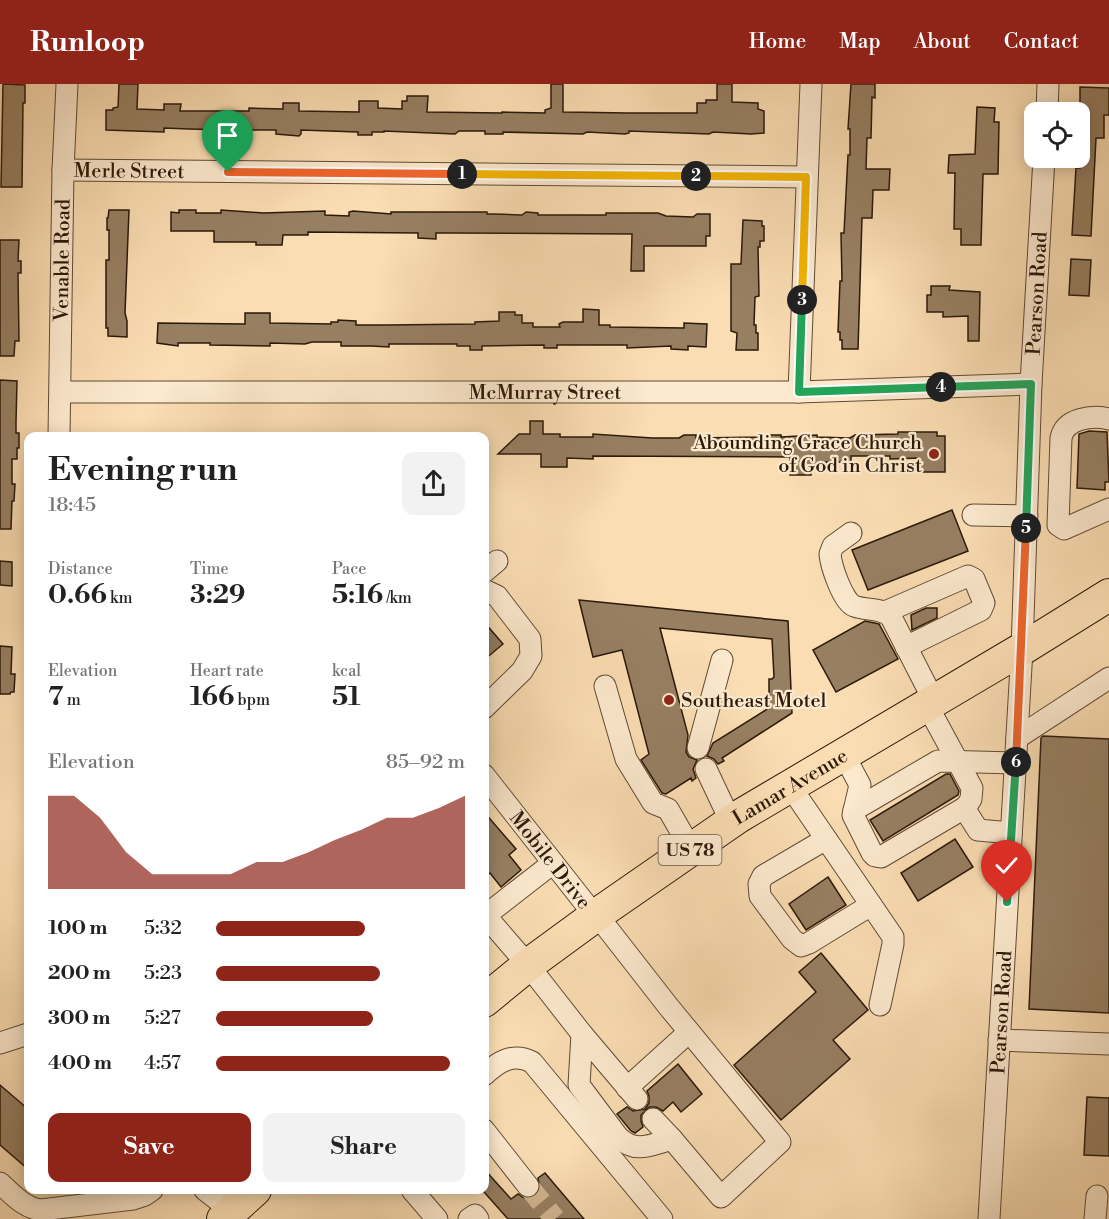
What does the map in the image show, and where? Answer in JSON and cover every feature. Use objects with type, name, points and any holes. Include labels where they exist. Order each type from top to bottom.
[{"type":"highway","name":"Lamar Avenue","points":[[489,988],[528,965],[731,822],[1109,595]]},
{"type":"highway","points":[[228,1215],[251,1194]]},
{"type":"street","name":"Venable Road","points":[[59,432],[63,170],[67,84]]},
{"type":"street","points":[[799,392],[811,84]]},
{"type":"street","points":[[1047,102],[1048,84]]},
{"type":"street","name":"Pearson Road","points":[[989,1219],[1022,649],[1031,384],[1043,168]]},
{"type":"street","name":"Merle Street","points":[[63,170],[806,177]]},
{"type":"street","name":"McMurray Street","points":[[61,392],[799,392],[1031,384]]},
{"type":"street","points":[[1107,515],[1064,529],[1058,525],[1061,440],[1064,430],[1078,421],[1093,417],[1109,419]]},
{"type":"street","points":[[1029,439],[1061,440]]},
{"type":"street","points":[[973,515],[1027,516]]},
{"type":"street","points":[[844,755],[860,785],[854,819],[876,856],[880,857],[964,808],[970,802],[972,788],[891,617],[885,612],[854,606],[844,598],[830,554],[833,546],[851,533]]},
{"type":"street","points":[[885,612],[968,576],[974,579],[984,603],[981,610],[906,647]]},
{"type":"street","points":[[489,592],[497,596],[530,639],[531,656],[522,671],[489,703]]},
{"type":"street","points":[[698,748],[722,660]]},
{"type":"street","points":[[1017,738],[1109,678]]},
{"type":"street","points":[[606,686],[626,759],[653,803],[668,808],[691,849]]},
{"type":"street","points":[[854,810],[934,762],[957,760],[1016,763]]},
{"type":"street","points":[[706,769],[731,822]]},
{"type":"street","name":"Mobile Drive","points":[[489,781],[780,1142],[721,1197],[672,1139]]},
{"type":"street","points":[[790,786],[893,939],[880,1005]]},
{"type":"street","points":[[964,808],[978,830],[1011,833]]},
{"type":"street","points":[[826,839],[763,876],[759,884],[760,896],[794,942],[801,946],[809,944],[871,905]]},
{"type":"street","points":[[489,911],[553,863]]},
{"type":"street","points":[[489,919],[632,1094],[689,1032]]},
{"type":"street","points":[[582,1034],[579,1085],[618,1137],[625,1144],[634,1148],[672,1139]]},
{"type":"street","points":[[0,1043],[24,1035]]},
{"type":"street","points":[[999,1040],[1109,1044]]},
{"type":"street","points":[[489,1071],[506,1059],[520,1058],[532,1062],[662,1219]]},
{"type":"street","points":[[653,1119],[672,1139]]},
{"type":"street","points":[[489,1136],[528,1186]]},
{"type":"street","points":[[0,1183],[32,1209],[133,1199],[146,1194]]},
{"type":"street","points":[[210,1194],[228,1215]]},
{"type":"street","points":[[415,1194],[437,1219]]},
{"type":"street","points":[[1095,1219],[1097,1196]]},
{"type":"street","points":[[469,1219],[475,1215],[478,1219]]},
{"type":"building","points":[[3,84],[25,85],[22,187],[1,187]]},
{"type":"building","points":[[119,84],[138,84],[137,109],[164,110],[164,104],[181,104],[180,111],[249,111],[249,108],[283,109],[283,103],[299,103],[299,111],[359,112],[359,101],[378,101],[378,108],[402,109],[402,101],[407,101],[407,96],[428,96],[427,112],[545,113],[545,110],[551,108],[551,84],[563,84],[563,112],[697,113],[697,103],[717,100],[717,84],[732,84],[732,102],[758,103],[758,109],[764,111],[764,133],[713,132],[709,134],[629,131],[625,134],[503,132],[503,134],[485,134],[485,131],[459,131],[455,134],[384,131],[372,132],[372,135],[358,135],[358,132],[301,130],[299,136],[276,134],[276,130],[249,130],[245,133],[232,132],[232,130],[164,128],[164,132],[106,130],[106,110],[118,107]]},
{"type":"building","points":[[851,84],[875,84],[875,98],[872,97],[871,138],[867,138],[866,169],[890,169],[889,190],[873,190],[872,218],[862,218],[858,349],[842,349],[842,340],[838,332],[840,281],[842,281],[841,233],[844,233],[848,155],[850,155],[850,129],[848,129]]},
{"type":"building","points":[[1080,87],[1109,88],[1109,115],[1104,115],[1104,138],[1096,138],[1091,236],[1072,235],[1076,168],[1090,168],[1090,102],[1080,102]]},
{"type":"building","points":[[977,107],[995,108],[994,122],[999,122],[998,174],[983,174],[981,245],[961,245],[961,229],[954,229],[955,173],[948,173],[949,155],[975,154]]},
{"type":"building","points":[[109,210],[129,210],[125,313],[127,337],[108,336],[108,328],[106,328]]},
{"type":"building","points":[[179,210],[196,210],[196,213],[221,213],[221,210],[263,213],[325,211],[325,215],[349,216],[349,212],[353,211],[391,214],[391,212],[487,212],[487,214],[522,215],[526,212],[538,213],[538,215],[658,213],[666,216],[693,217],[697,214],[710,214],[710,236],[706,236],[706,246],[644,246],[644,271],[631,271],[632,234],[436,233],[436,239],[418,238],[418,233],[308,232],[308,235],[283,235],[282,245],[256,245],[256,242],[214,242],[214,231],[171,231],[171,212],[179,213]]},
{"type":"building","points":[[743,220],[762,221],[762,226],[764,226],[764,241],[760,241],[760,247],[758,247],[759,296],[755,297],[754,325],[758,333],[758,350],[736,350],[737,333],[731,331],[731,264],[741,264]]},
{"type":"building","points":[[0,240],[19,240],[18,261],[21,261],[21,273],[18,273],[19,341],[15,341],[14,356],[0,356]]},
{"type":"building","points":[[1071,259],[1091,260],[1089,296],[1069,295]]},
{"type":"building","points":[[931,286],[950,286],[949,290],[980,292],[979,341],[968,341],[968,316],[943,317],[943,312],[927,312],[927,295],[931,295]]},
{"type":"building","points":[[583,309],[599,310],[599,325],[610,325],[610,327],[684,328],[684,323],[707,324],[706,347],[688,346],[688,350],[671,349],[671,346],[627,348],[627,345],[557,345],[557,348],[544,348],[544,345],[482,346],[482,350],[470,350],[470,346],[457,346],[457,344],[389,344],[389,347],[341,346],[341,342],[270,343],[270,346],[178,343],[178,346],[157,343],[158,323],[245,324],[245,313],[270,313],[270,323],[331,324],[338,320],[356,321],[356,325],[388,325],[475,324],[475,322],[499,321],[499,312],[515,312],[515,315],[522,315],[522,323],[533,323],[533,327],[560,327],[559,324],[563,322],[583,322]]},
{"type":"building","points":[[0,380],[17,381],[16,433],[19,433],[19,448],[17,448],[17,459],[12,459],[12,484],[15,484],[11,529],[0,529]]},
{"type":"building","points":[[530,421],[543,421],[543,434],[560,434],[560,437],[593,437],[593,434],[652,438],[679,438],[684,435],[696,435],[696,438],[817,435],[817,437],[850,438],[855,435],[898,434],[898,432],[937,432],[937,436],[945,436],[945,472],[920,472],[920,458],[890,459],[890,456],[851,456],[851,462],[826,462],[826,469],[811,469],[811,475],[790,475],[790,457],[593,456],[593,459],[567,458],[567,467],[541,467],[541,454],[498,454],[519,434],[530,434]]},
{"type":"building","points":[[1089,431],[1107,432],[1109,482],[1105,482],[1105,490],[1077,488],[1079,434]]},
{"type":"building","points":[[952,510],[968,551],[868,590],[852,550]]},
{"type":"building","points":[[0,561],[12,562],[12,586],[0,585]]},
{"type":"building","name":"Southeast Motel","points":[[579,600],[788,621],[792,713],[722,758],[724,761],[718,764],[707,756],[713,743],[769,708],[769,679],[774,677],[772,639],[660,628],[688,735],[686,752],[689,757],[697,760],[693,769],[696,778],[692,781],[691,778],[666,794],[662,793],[641,760],[649,754],[622,650],[593,657]]},
{"type":"building","points":[[926,608],[937,608],[937,618],[912,630],[911,615]]},
{"type":"building","points":[[865,621],[879,624],[898,659],[836,692],[813,650]]},
{"type":"building","points":[[489,628],[503,644],[489,656]]},
{"type":"building","points":[[0,646],[12,647],[11,674],[15,674],[14,692],[10,694],[0,694]]},
{"type":"building","points":[[1043,736],[1109,739],[1109,1013],[1029,1009],[1041,738]]},
{"type":"building","points":[[946,774],[950,774],[959,791],[958,795],[883,841],[870,820]]},
{"type":"building","points":[[489,818],[516,849],[509,855],[521,870],[501,887],[490,873]]},
{"type":"building","points":[[955,839],[973,867],[918,901],[901,873]]},
{"type":"building","points":[[828,877],[846,905],[806,930],[789,904]]},
{"type":"building","points":[[821,953],[868,1010],[833,1040],[850,1059],[781,1120],[734,1065],[816,992],[799,972]]},
{"type":"building","points":[[678,1064],[702,1094],[681,1112],[673,1102],[663,1111],[656,1107],[649,1107],[641,1115],[643,1127],[635,1133],[631,1131],[617,1114],[627,1107],[633,1111],[645,1109],[649,1103],[647,1091]]},
{"type":"building","points":[[0,1085],[24,1106],[24,1166],[0,1145]]},
{"type":"building","points":[[1087,1097],[1109,1098],[1109,1156],[1084,1155]]},
{"type":"building","points":[[545,1173],[584,1219],[508,1219],[486,1194],[489,1194],[489,1175],[511,1199],[518,1194],[524,1198],[535,1196],[540,1190],[538,1178]]},
{"type":"tunnel","points":[[528,1186],[555,1219]]},
{"type":"place","name":"Abounding Grace Church of God in Christ","points":[[934,454]]},
{"type":"place","name":"Southeast Motel","points":[[669,700]]},
{"type":"route","points":[[228,172],[806,177],[799,392],[1031,384],[1022,649],[1007,902]]}]
